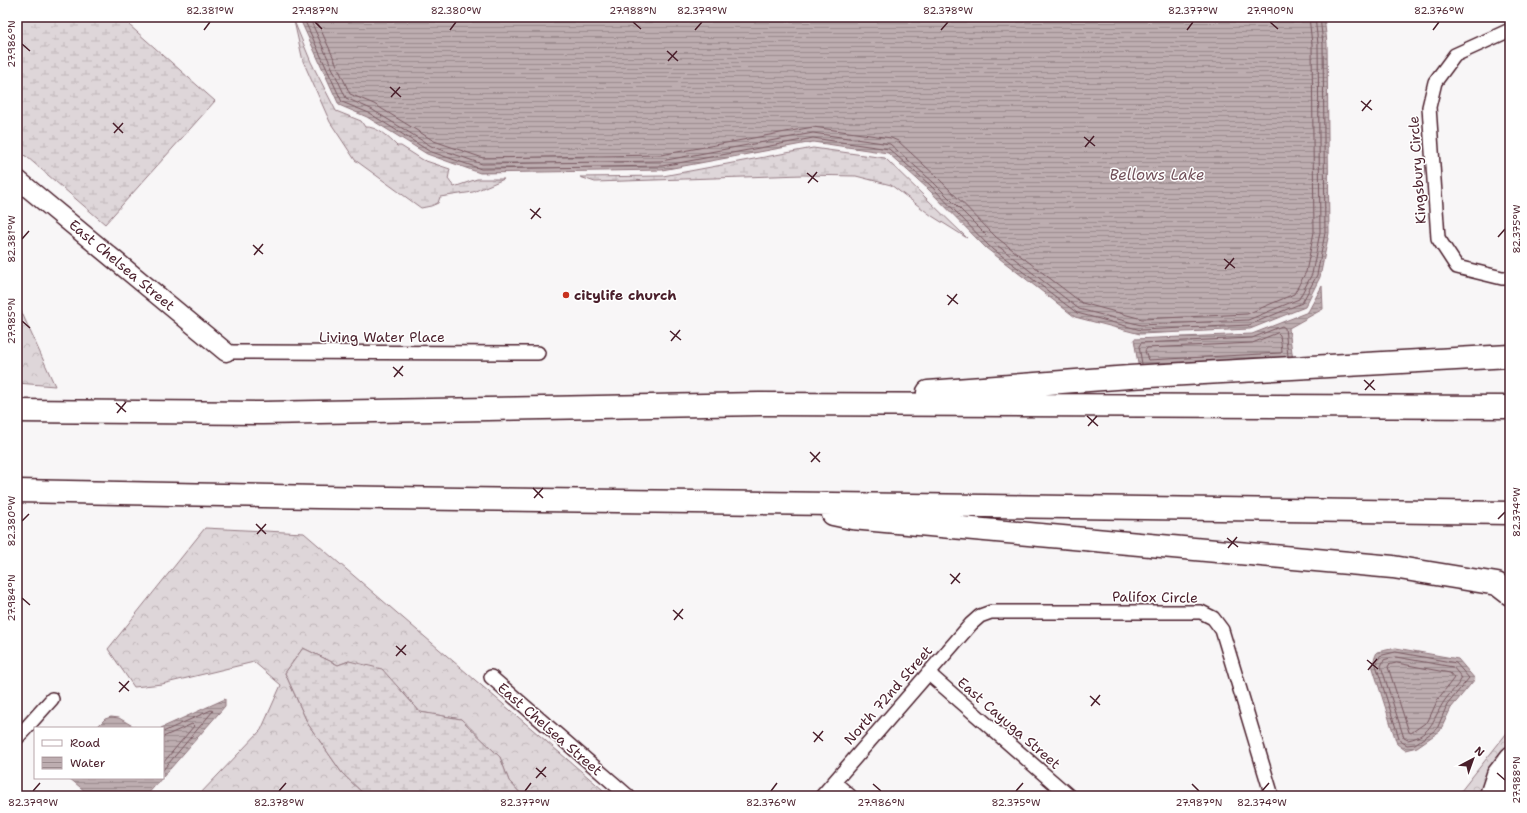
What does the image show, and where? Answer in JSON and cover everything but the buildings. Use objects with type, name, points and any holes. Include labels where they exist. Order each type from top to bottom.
[{"type":"highway","points":[[759,404],[1130,377],[1510,356]]},
{"type":"highway","points":[[17,411],[262,413],[759,404],[1510,407]]},
{"type":"highway","points":[[17,491],[318,497],[1510,513]]},
{"type":"highway","points":[[17,494],[42,491]]},
{"type":"highway","points":[[785,503],[852,518],[1393,568],[1496,584],[1510,594]]},
{"type":"highway","points":[[1393,568],[1492,570],[1510,577]]},
{"type":"street","name":"Kingsbury Circle","points":[[1510,30],[1455,55],[1435,82],[1429,107],[1438,238],[1457,267],[1502,278],[1510,278]]},
{"type":"street","name":"East Chelsea Street","points":[[17,179],[226,352]]},
{"type":"street","name":"Living Water Place","points":[[226,352],[538,353]]},
{"type":"street","name":"Palifox Circle","points":[[980,616],[992,612],[1201,612],[1213,618],[1222,630],[1272,796]]},
{"type":"street","name":"North 72nd Street","points":[[822,796],[971,624],[980,616]]},
{"type":"street","name":"East Cayuga Street","points":[[928,673],[1069,796]]},
{"type":"street","name":"East Chelsea Street","points":[[491,677],[628,796]]},
{"type":"street","points":[[17,738],[52,699]]},
{"type":"street","points":[[1489,796],[1496,774],[1510,756]]},
{"type":"street","points":[[834,782],[850,796]]},
{"type":"street","points":[[1489,796],[1510,783]]},
{"type":"green space","points":[[17,17],[120,17],[215,101],[105,224],[27,157],[17,151]]},
{"type":"green space","points":[[294,21],[311,62],[336,111],[361,121],[365,127],[378,130],[387,136],[397,146],[401,146],[423,160],[450,169],[448,179],[454,187],[477,179],[504,179],[473,192],[440,197],[438,203],[421,208],[355,160],[330,122],[303,61]]},
{"type":"green space","points":[[813,148],[885,158],[967,238],[932,216],[891,185],[856,176],[803,175],[595,182],[580,177],[663,176]]},
{"type":"green space","points":[[17,302],[55,386],[17,383]]},
{"type":"green space","points":[[205,528],[304,533],[610,796],[523,796],[509,781],[500,757],[461,719],[420,712],[402,691],[349,661],[338,665],[303,648],[285,673],[308,724],[342,773],[366,796],[198,796],[261,730],[281,685],[254,662],[162,684],[134,687],[108,649]]},
{"type":"green space","points":[[303,648],[338,665],[349,661],[382,669],[420,712],[461,719],[500,757],[509,781],[523,796],[366,796],[342,773],[308,724],[285,673]]},
{"type":"green space","points":[[1510,729],[1510,745],[1491,770],[1480,796],[1457,796]]},
{"type":"water","name":"Bellows Lake","points":[[299,17],[1324,17],[1327,43],[1329,233],[1320,277],[1305,307],[1250,329],[1140,334],[1075,317],[986,248],[927,188],[888,153],[813,142],[662,170],[480,173],[427,154],[367,117],[339,105]]},
{"type":"water","points":[[1322,286],[1323,309],[1289,328],[1293,361],[1139,370],[1134,339],[1252,334],[1308,312]]},
{"type":"water","points":[[1396,648],[1458,659],[1475,679],[1451,708],[1440,731],[1417,747],[1405,750],[1397,744],[1372,665],[1377,652]]},
{"type":"water","points":[[225,699],[225,706],[164,776],[163,727]]},
{"type":"water","points":[[111,717],[119,718],[134,727],[97,727],[105,719]]},
{"type":"water","points":[[70,779],[161,779],[146,796],[91,796]]},
{"type":"place","name":"citylife church","points":[[566,295]]}]
